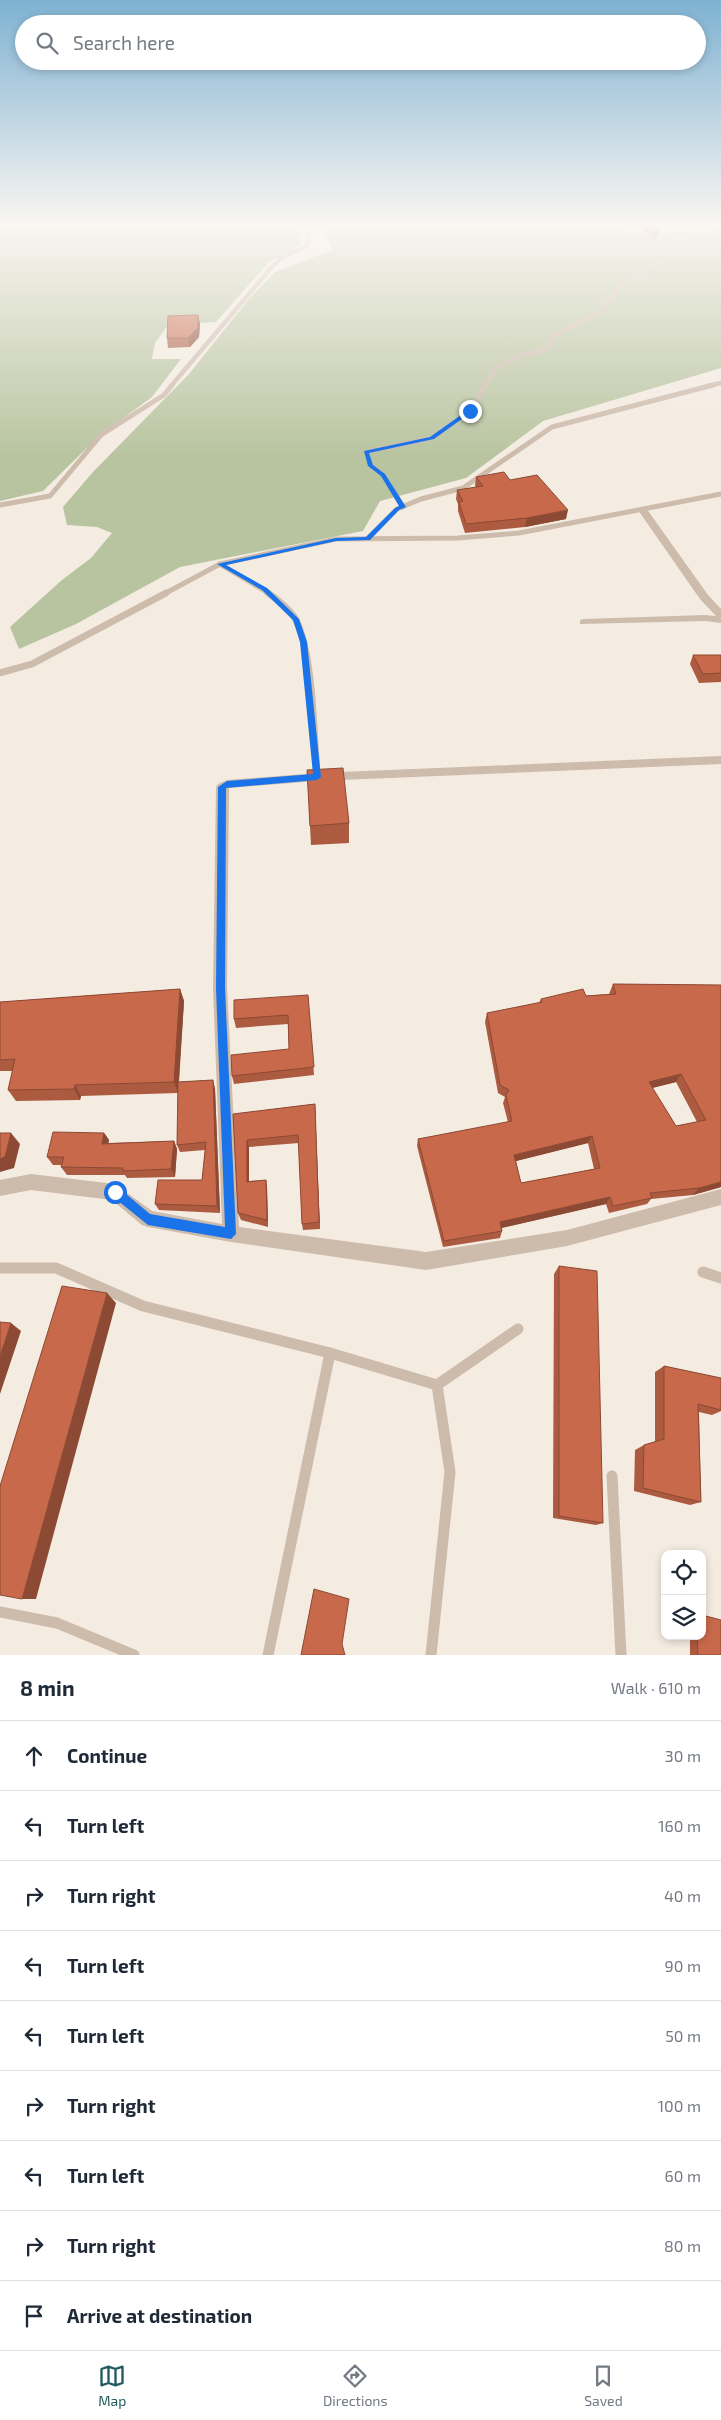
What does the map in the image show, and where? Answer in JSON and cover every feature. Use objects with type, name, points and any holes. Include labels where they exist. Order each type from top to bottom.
[{"type":"street","points":[[643,510],[704,597],[721,615]]},
{"type":"street","points":[[584,622],[705,618],[721,620]]},
{"type":"street","points":[[231,1234],[220,988],[222,787],[227,784],[317,777],[721,760]]},
{"type":"street","points":[[0,1188],[31,1182],[115,1192],[148,1219],[231,1234],[426,1261],[566,1238],[721,1197]]},
{"type":"lane","points":[[0,505],[50,496],[101,435],[164,395],[242,302]]},
{"type":"lane","points":[[403,507],[383,475],[371,466],[366,452],[432,438],[470,411],[496,368],[523,355],[548,349],[555,336],[600,311],[607,302]]},
{"type":"lane","points":[[368,538],[397,509],[463,488],[552,427],[721,383]]},
{"type":"lane","points":[[0,673],[32,664],[220,564],[336,540],[458,538],[519,534],[721,494]]},
{"type":"lane","points":[[220,564],[264,589],[296,619],[304,642],[317,777]]},
{"type":"lane","points":[[0,1268],[56,1268],[143,1306],[330,1353],[438,1385]]},
{"type":"lane","points":[[703,1272],[721,1278]]},
{"type":"lane","points":[[438,1385],[518,1329]]},
{"type":"lane","points":[[268,1655],[330,1353]]},
{"type":"lane","points":[[431,1655],[450,1472],[438,1385]]},
{"type":"lane","points":[[612,1476],[621,1655]]},
{"type":"lane","points":[[0,1612],[57,1623],[134,1655]]},
{"type":"green space","points":[[0,302],[233,302],[216,322],[168,325],[155,343],[152,359],[181,359],[152,397],[99,436],[43,491],[0,501]]},
{"type":"green space","points":[[246,302],[721,302],[721,368],[543,421],[466,478],[380,501],[363,531],[180,567],[76,624],[19,649],[10,627],[62,580],[91,558],[112,533],[97,527],[67,525],[63,507],[93,472],[189,374]]},
{"type":"building","points":[[198,315],[198,328],[188,338],[167,338],[168,316]]},
{"type":"building","points":[[504,472],[510,480],[537,475],[568,510],[527,518],[466,524],[459,502],[463,501],[457,490],[483,486],[476,477]]},
{"type":"building","points":[[693,655],[721,655],[721,673],[703,674]]},
{"type":"building","points":[[343,768],[349,823],[310,826],[307,770]]},
{"type":"building","points":[[613,984],[721,985],[721,1182],[699,1188],[650,1193],[652,1198],[613,1206],[610,1197],[500,1222],[502,1231],[444,1241],[418,1139],[512,1121],[506,1095],[509,1090],[500,1085],[487,1013],[542,1002],[541,999],[583,989],[586,996],[616,994]],"holes":[[[681,1074],[706,1120],[676,1126],[649,1082]],[[592,1136],[600,1168],[521,1183],[514,1155]]]},
{"type":"building","points":[[180,989],[174,1082],[75,1085],[74,1089],[8,1090],[15,1059],[0,1060],[0,1002]]},
{"type":"building","points":[[308,995],[314,1067],[232,1076],[231,1055],[289,1049],[288,1015],[234,1019],[234,1000]]},
{"type":"building","points":[[213,1080],[217,1206],[155,1204],[158,1180],[202,1180],[206,1142],[177,1145],[178,1082]]},
{"type":"building","points":[[315,1104],[319,1222],[302,1224],[298,1135],[247,1140],[247,1182],[266,1180],[267,1220],[238,1213],[233,1114]]},
{"type":"building","points":[[53,1132],[104,1133],[102,1144],[174,1141],[171,1169],[123,1171],[123,1168],[61,1167],[64,1157],[47,1157]]},
{"type":"building","points":[[0,1133],[11,1133],[5,1157],[0,1159]]},
{"type":"building","points":[[559,1266],[597,1271],[603,1523],[559,1516]]},
{"type":"building","points":[[62,1286],[107,1293],[22,1599],[0,1595],[0,1486]]},
{"type":"building","points":[[0,1322],[11,1323],[0,1356]]},
{"type":"building","points":[[664,1366],[721,1378],[721,1410],[698,1404],[701,1502],[643,1488],[644,1445],[664,1439]]},
{"type":"building","points":[[314,1589],[349,1599],[342,1644],[345,1655],[301,1655]]},
{"type":"building","points":[[706,1616],[721,1620],[721,1655],[698,1655],[697,1640],[706,1640]]},
{"type":"route","points":[[115,1192],[148,1219],[231,1234],[220,988],[221,792],[222,787],[227,784],[317,777],[304,642],[296,619],[264,589],[220,564],[336,540],[368,538],[397,509],[403,507],[383,475],[371,466],[366,452],[432,438],[470,411]]}]
